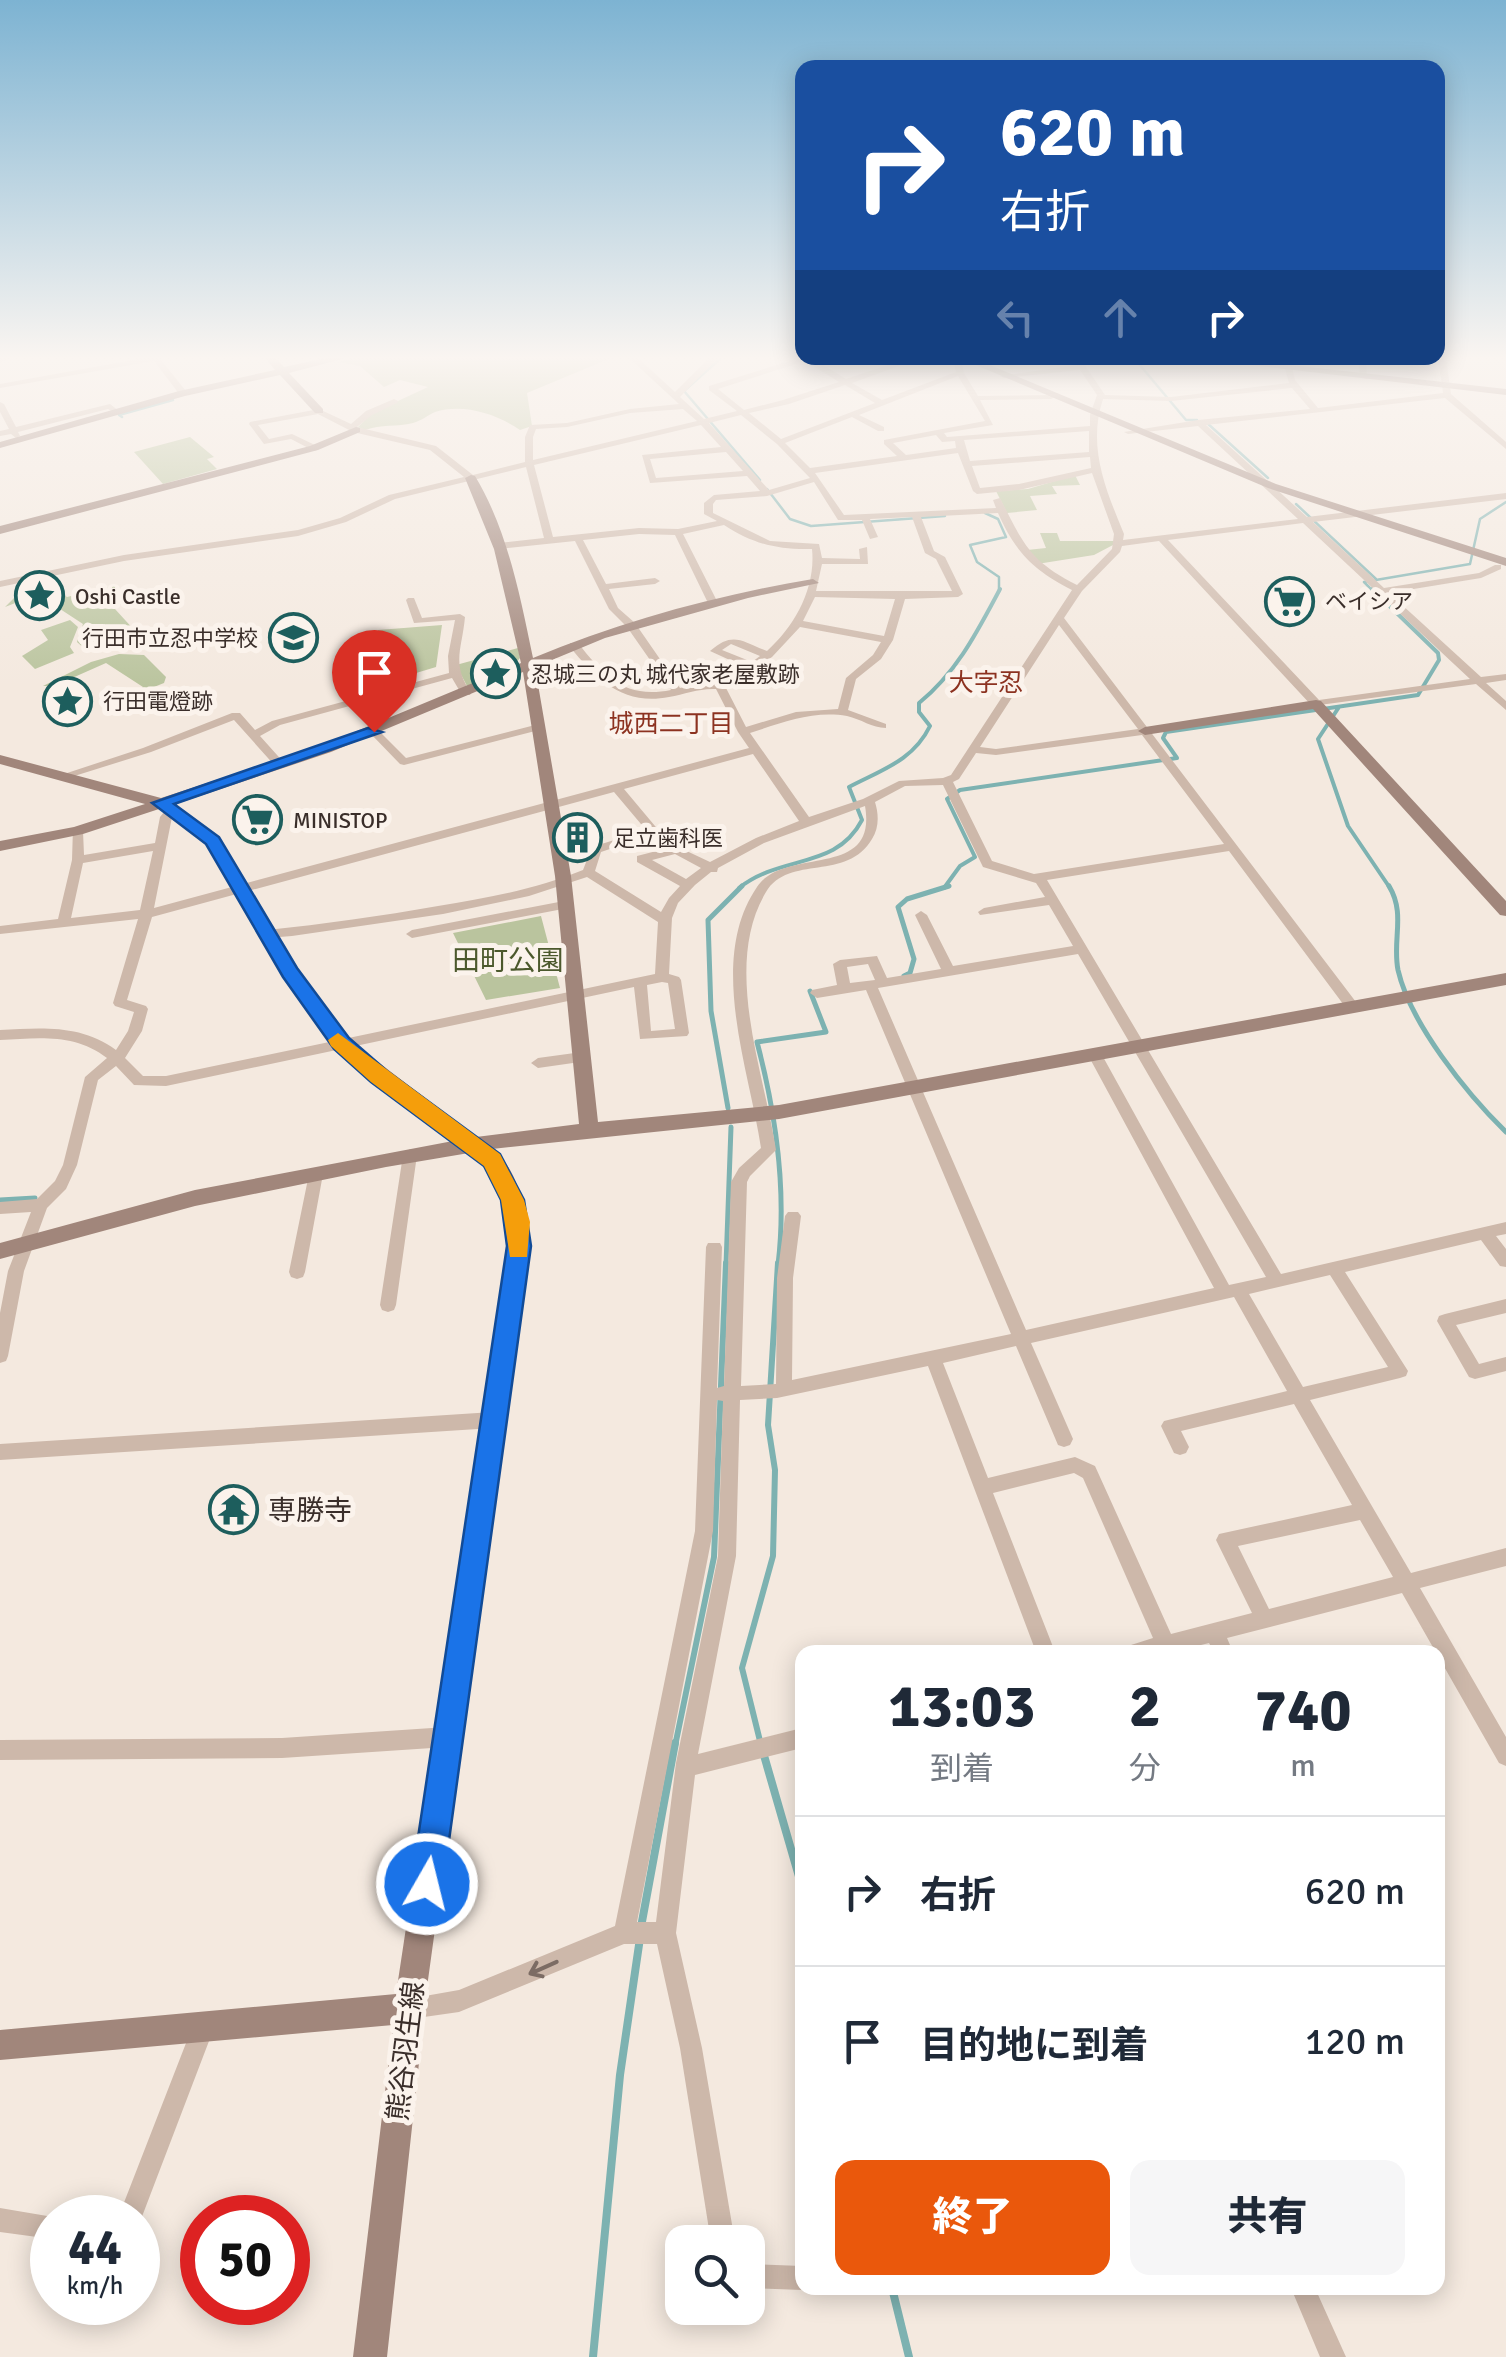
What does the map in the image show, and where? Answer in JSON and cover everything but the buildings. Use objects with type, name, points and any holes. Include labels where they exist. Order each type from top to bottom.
[{"type":"street","points":[[0,530],[237,468]]},
{"type":"street","points":[[458,468],[471,478],[499,546],[529,666],[577,994],[589,1132]]},
{"type":"street","points":[[0,584],[61,568],[236,541],[297,536],[366,512],[392,497],[510,468]]},
{"type":"street","points":[[531,468],[549,540]]},
{"type":"street","points":[[649,468],[654,482],[750,474]]},
{"type":"street","points":[[745,468],[767,493]]},
{"type":"street","points":[[805,468],[841,518],[1002,510]]},
{"type":"street","points":[[574,645],[616,688],[648,700],[708,684],[720,687],[768,655],[800,624],[818,562],[816,546],[771,547],[756,543],[709,514],[708,504],[714,498],[767,493],[812,475],[850,468]]},
{"type":"street","points":[[967,468],[977,491],[1096,470],[1120,543]]},
{"type":"street","points":[[1014,468],[1025,485]]},
{"type":"street","points":[[1223,468],[1347,516],[1503,566]]},
{"type":"street","points":[[1252,468],[1387,590],[1506,708]]},
{"type":"street","points":[[993,490],[1023,555],[1050,576],[1078,589]]},
{"type":"street","points":[[662,977],[665,920],[673,902],[712,869],[806,822],[869,801],[902,783],[947,782],[956,777],[1078,589],[1120,543],[1506,496]]},
{"type":"street","points":[[0,846],[77,831],[167,806],[374,732],[574,645],[713,603],[813,588],[901,596],[958,594],[940,557],[930,553],[916,515]]},
{"type":"street","points":[[865,517],[873,538]]},
{"type":"street","points":[[499,546],[639,531],[678,532],[726,522]]},
{"type":"street","points":[[678,532],[713,603]]},
{"type":"street","points":[[578,538],[614,609],[631,625],[678,692]]},
{"type":"street","points":[[1162,539],[1506,911]]},
{"type":"street","points":[[818,562],[865,562],[864,550]]},
{"type":"street","points":[[1387,590],[1481,575],[1503,566]]},
{"type":"street","points":[[602,587],[654,581]]},
{"type":"street","points":[[843,710],[851,678],[877,657],[888,640],[901,596]]},
{"type":"street","points":[[412,600],[418,621],[460,617],[450,660],[452,675],[466,693]]},
{"type":"street","points":[[1060,619],[1354,1009]]},
{"type":"street","points":[[800,624],[888,640]]},
{"type":"street","points":[[752,666],[716,651],[730,640],[768,655]]},
{"type":"street","points":[[253,735],[276,723],[452,675]]},
{"type":"street","points":[[974,750],[996,752],[1506,676]]},
{"type":"street","points":[[1482,680],[1506,696]]},
{"type":"street","points":[[720,687],[743,732],[806,822]]},
{"type":"street","points":[[743,732],[791,716],[843,710],[882,726]]},
{"type":"street","points":[[64,776],[147,750],[236,715],[280,764]]},
{"type":"street","points":[[374,732],[404,762],[539,726]]},
{"type":"street","points":[[0,930],[146,914],[756,750]]},
{"type":"street","name":"熊谷羽生線","points":[[0,758],[167,806],[213,840],[315,1012],[341,1044],[379,1077],[492,1160],[518,1222],[519,1246],[410,2008],[370,2357]]},
{"type":"street","points":[[947,782],[987,864],[1038,877],[1232,846]]},
{"type":"street","points":[[267,934],[362,926],[561,884],[588,872],[596,850],[654,832],[616,787]]},
{"type":"street","points":[[720,2225],[690,2048],[642,1932],[704,1531],[738,1182],[768,1150],[771,1113],[741,987],[738,952],[744,924],[771,878],[792,868],[836,862],[864,846],[872,828],[869,801]]},
{"type":"street","points":[[0,1356],[16,1271],[42,1205],[61,1186],[70,1165],[92,1077],[119,1058],[137,1032],[140,1009],[120,1003],[146,914],[167,806]]},
{"type":"street","points":[[63,924],[78,860],[77,831]]},
{"type":"street","points":[[78,860],[160,846]]},
{"type":"street","points":[[689,886],[640,859],[676,850],[712,869]]},
{"type":"street","points":[[588,872],[665,920]]},
{"type":"street","points":[[1038,877],[1277,1281]]},
{"type":"street","points":[[984,912],[1053,900]]},
{"type":"street","points":[[412,934],[564,905]]},
{"type":"street","points":[[921,915],[949,972]]},
{"type":"street","points":[[817,994],[1082,949]]},
{"type":"street","points":[[844,989],[840,964],[872,959],[876,984],[913,1088],[1064,1438]]},
{"type":"street","points":[[0,1035],[66,1031],[89,1039],[119,1058],[139,1081],[166,1081],[662,977],[674,980],[682,1033],[645,1036],[640,982]]},
{"type":"street","points":[[0,1251],[195,1198],[410,1155],[472,1144],[771,1113],[1506,979]]},
{"type":"street","points":[[1095,1055],[1231,1291],[1298,1396],[1444,1645]]},
{"type":"street","points":[[538,1063],[582,1057]]},
{"type":"street","points":[[388,1305],[410,1155]]},
{"type":"street","points":[[297,1272],[316,1174]]},
{"type":"street","points":[[0,1208],[42,1205]]},
{"type":"street","points":[[776,1390],[793,1216]]},
{"type":"street","points":[[720,1394],[776,1390],[934,1358],[1506,1228]]},
{"type":"street","points":[[1485,1234],[1506,1261]]},
{"type":"street","points":[[642,1932],[686,1763],[727,1556],[714,1247]]},
{"type":"street","points":[[1180,1448],[1170,1426],[1400,1371],[1334,1268]]},
{"type":"street","points":[[1506,1306],[1445,1321],[1475,1372],[1506,1364]]},
{"type":"street","points":[[934,1358],[1041,1645]]},
{"type":"street","points":[[0,1452],[493,1420]]},
{"type":"street","points":[[982,1488],[1075,1464],[1089,1472],[1166,1645],[1506,1557]]},
{"type":"street","points":[[1264,1618],[1225,1540],[1363,1511]]},
{"type":"street","points":[[1214,1632],[1220,1645]]},
{"type":"street","points":[[1445,1647],[1506,1756]]},
{"type":"street","points":[[0,1750],[282,1748],[447,1736]]},
{"type":"street","points":[[686,1763],[795,1740]]},
{"type":"street","points":[[0,2045],[459,2001],[642,1932]]},
{"type":"street","points":[[139,2195],[202,2028]]},
{"type":"street","points":[[0,2220],[30,2224]]},
{"type":"street","points":[[765,2277],[795,2278]]},
{"type":"street","points":[[1306,2295],[1333,2357]]},
{"type":"green space","points":[[148,468],[217,469],[163,484]]},
{"type":"green space","points":[[1075,475],[1080,485],[1052,486],[1057,494],[1030,496],[1037,510],[1007,513],[996,491],[1028,489]]},
{"type":"green space","points":[[1040,533],[1057,533],[1060,541],[1113,541],[1113,545],[1094,555],[1037,564],[1027,550],[1046,548]]},
{"type":"green space","points":[[51,585],[67,597],[114,586],[126,600],[115,609],[136,632],[86,650],[77,642],[83,624],[57,607],[61,603],[49,590],[5,607],[14,598]]},
{"type":"green space","points":[[70,620],[78,627],[70,647],[74,653],[35,669],[22,656],[48,640],[41,630]]},
{"type":"green space","points":[[442,625],[436,667],[383,683],[378,630]]},
{"type":"green space","points":[[518,648],[520,658],[514,665],[467,686],[456,665]]},
{"type":"green space","points":[[119,654],[144,655],[166,677],[164,683],[129,697],[143,687],[106,663],[54,686],[43,686],[91,662]]},
{"type":"green space","name":"田町公園","points":[[541,916],[560,988],[486,1000],[453,933]]},
{"type":"waterway","points":[[750,468],[760,480]]},
{"type":"waterway","points":[[1257,468],[1268,478]]},
{"type":"waterway","points":[[767,489],[790,519],[811,526],[945,516]]},
{"type":"waterway","points":[[1374,592],[1364,582],[1470,564],[1480,519],[1506,502]]},
{"type":"waterway","points":[[1296,504],[1376,579]]},
{"type":"waterway","points":[[985,513],[998,519],[1006,537],[970,545],[977,562],[999,577],[999,591]]},
{"type":"waterway","points":[[944,887],[960,866],[975,857],[947,799],[960,790],[1177,758],[1163,738],[1166,732],[1418,695],[1439,660],[1438,653],[1372,589]]},
{"type":"waterway","points":[[742,886],[773,870],[823,855],[851,836],[862,820],[849,787],[895,763],[923,738],[930,726],[919,712],[919,703],[955,665],[999,591]]},
{"type":"waterway","points":[[1339,707],[1318,739],[1348,826],[1390,888]]},
{"type":"waterway","points":[[728,1108],[711,1011],[708,920],[742,886]]},
{"type":"waterway","points":[[944,887],[949,886]]},
{"type":"waterway","points":[[904,976],[910,973],[914,959],[898,907],[907,899],[944,887]]},
{"type":"waterway","points":[[1390,888],[1397,907],[1397,959],[1404,991],[1427,1035],[1458,1078],[1506,1132]]},
{"type":"waterway","points":[[778,1265],[778,1153],[757,1042],[826,1032],[810,991]]},
{"type":"waterway","points":[[726,1265],[731,1127]]},
{"type":"waterway","points":[[0,1200],[35,1198]]},
{"type":"waterway","points":[[675,1746],[714,1557],[726,1263]]},
{"type":"waterway","points":[[760,1741],[742,1668],[773,1556],[775,1470],[768,1425],[778,1263]]},
{"type":"waterway","points":[[641,1927],[675,1743]]},
{"type":"waterway","points":[[763,1752],[795,1863]]},
{"type":"waterway","points":[[593,2357],[620,2075],[640,1938]]},
{"type":"waterway","points":[[894,2295],[909,2357]]},
{"type":"slow traffic","points":[[338,1040],[379,1077],[492,1160],[513,1200],[518,1251]]},
{"type":"place","name":"Oshi Castle","points":[[40,596]]},
{"type":"place","name":"ベイシア","points":[[1290,601]]},
{"type":"place","name":"行田市立忍中学校","points":[[293,638]]},
{"type":"place","name":"忍城三の丸 城代家老屋敷跡","points":[[496,674]]},
{"type":"place","name":"行田電燈跡","points":[[68,701]]},
{"type":"place","name":"MINISTOP","points":[[258,820]]},
{"type":"place","name":"足立歯科医","points":[[578,838]]},
{"type":"place","name":"専勝寺","points":[[233,1510]]},
{"type":"district","name":"大字忍","points":[[986,682]]},
{"type":"district","name":"城西二丁目","points":[[671,723]]},
{"type":"route","points":[[374,732],[160,803],[173,808],[213,840],[315,1012],[341,1044],[379,1077],[492,1160],[513,1200],[519,1246],[427,1884]]}]
